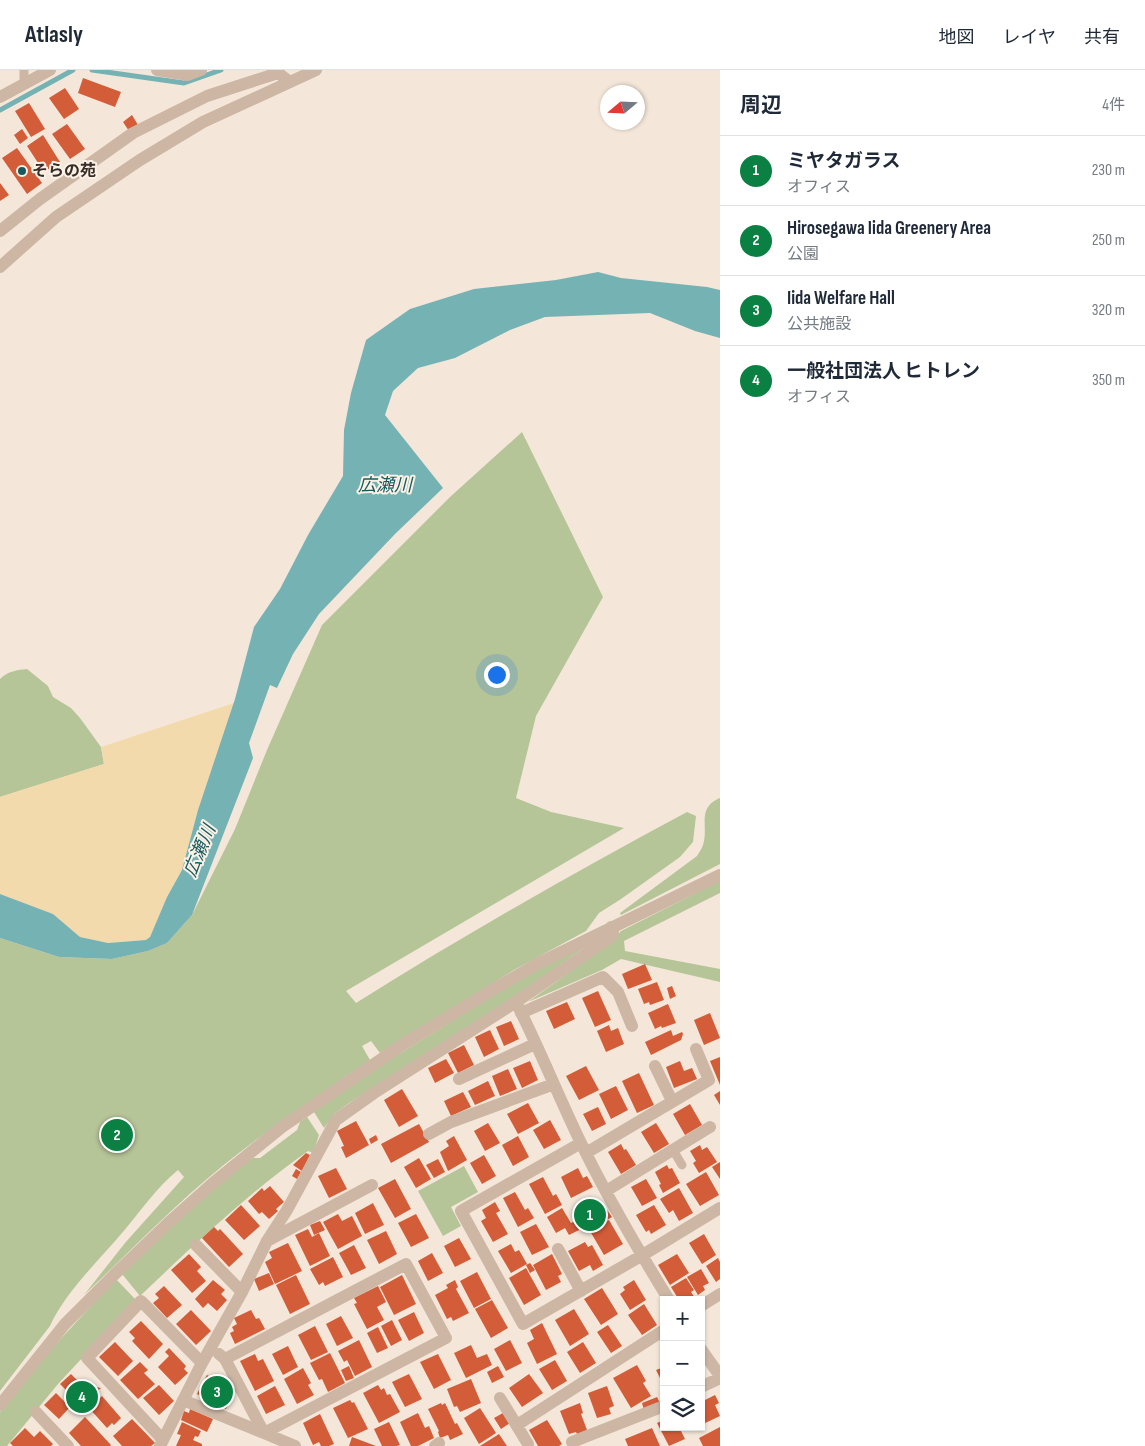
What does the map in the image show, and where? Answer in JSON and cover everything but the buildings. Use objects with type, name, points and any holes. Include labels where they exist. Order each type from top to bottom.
[{"type":"street","points":[[0,97],[50,70]]},
{"type":"street","points":[[157,70],[188,74],[201,70]]},
{"type":"street","points":[[0,266],[56,217],[140,160],[203,122],[316,70]]},
{"type":"street","points":[[0,231],[40,199],[133,133],[207,96],[278,73],[290,82]]},
{"type":"street","points":[[0,1405],[65,1324],[116,1273],[213,1183],[282,1127],[402,1045],[494,988],[611,927],[720,875]]},
{"type":"street","points":[[202,1363],[140,1301],[87,1358],[161,1443],[210,1348],[242,1292],[267,1241],[287,1210],[336,1120],[374,1093],[519,1008],[612,936],[611,927]]},
{"type":"street","points":[[519,1008],[603,977],[618,992],[632,1026]]},
{"type":"street","points":[[519,1008],[606,1191],[641,1256],[666,1296]]},
{"type":"street","points":[[459,1079],[535,1044]]},
{"type":"street","points":[[696,1049],[709,1080],[584,1148],[461,1211],[523,1324],[720,1208]]},
{"type":"street","points":[[655,1066],[672,1101]]},
{"type":"street","points":[[430,1134],[451,1122],[554,1084]]},
{"type":"street","points":[[606,1191],[710,1127]]},
{"type":"street","points":[[267,1241],[372,1184]]},
{"type":"street","points":[[196,1245],[242,1292]]},
{"type":"street","points":[[558,1249],[581,1291]]},
{"type":"street","points":[[225,1358],[406,1264],[446,1338],[264,1433]]},
{"type":"street","points":[[705,1303],[720,1294]]},
{"type":"street","points":[[517,1425],[660,1333]]},
{"type":"street","points":[[210,1348],[225,1358],[264,1433]]},
{"type":"street","points":[[703,1386],[720,1377],[705,1355]]},
{"type":"street","points":[[500,1398],[528,1444]]},
{"type":"street","points":[[183,1400],[295,1446]]},
{"type":"street","points":[[572,1442],[660,1408]]},
{"type":"street","points":[[36,1412],[68,1446]]},
{"type":"lane","points":[[24,70],[24,84]]},
{"type":"lane","points":[[673,1150],[682,1165]]},
{"type":"green space","points":[[522,432],[603,597],[536,716],[516,798],[551,812],[624,828],[346,991],[356,1003],[520,905],[687,812],[696,816],[693,842],[680,857],[599,913],[586,931],[514,970],[380,1053],[371,1041],[362,1046],[370,1060],[279,1123],[213,1174],[84,1295],[125,1243],[184,1177],[178,1170],[156,1192],[73,1290],[50,1326],[0,1391],[0,938],[59,957],[112,959],[148,951],[167,943],[192,915],[235,829],[267,750],[322,625],[450,497]]},
{"type":"green space","points":[[27,669],[48,686],[53,697],[71,708],[80,718],[101,747],[104,764],[0,797],[0,679],[16,670]]},
{"type":"green space","points":[[720,798],[720,864],[621,915],[620,913],[697,856],[703,846],[706,812],[713,802]]},
{"type":"green space","points":[[720,881],[720,893],[624,941],[625,951],[720,969],[720,982],[621,959],[602,970],[528,1002],[610,943],[621,931]]},
{"type":"green space","points":[[601,936],[520,993],[349,1103],[334,1114],[324,1128],[314,1112],[383,1064],[536,969]]},
{"type":"green space","points":[[307,1117],[319,1135],[313,1153],[308,1151],[285,1167],[221,1220],[140,1296],[122,1274],[210,1191],[253,1158],[260,1158],[297,1130],[300,1122]]},
{"type":"green space","points":[[464,1166],[478,1192],[451,1207],[461,1226],[443,1236],[418,1191]]},
{"type":"green space","points":[[116,1279],[136,1300],[58,1384],[7,1446],[0,1446],[0,1412],[44,1357]]},
{"type":"sand","points":[[234,703],[198,810],[182,870],[167,897],[150,937],[146,940],[108,943],[80,937],[53,914],[0,894],[0,797],[104,764],[101,747]]},
{"type":"water","name":"広瀬川","points":[[598,272],[621,278],[720,290],[720,338],[695,331],[650,313],[545,317],[510,330],[455,358],[418,368],[393,391],[385,415],[443,488],[395,534],[319,614],[293,654],[277,688],[270,685],[249,743],[253,758],[192,915],[167,943],[148,951],[112,959],[59,957],[0,938],[0,894],[53,914],[80,937],[108,943],[146,940],[150,937],[167,897],[182,870],[198,810],[235,699],[254,627],[280,589],[308,535],[343,476],[344,430],[351,393],[366,340],[410,309],[474,289],[556,280]]},
{"type":"waterway","points":[[0,110],[73,70]]},
{"type":"waterway","points":[[92,70],[184,83],[221,70]]},
{"type":"place","name":"そらの苑","points":[[22,171]]},
{"type":"place","name":"Hirosegawa Iida Greenery Area","points":[[117,1135]]},
{"type":"place","name":"ミヤタガラス","points":[[590,1215]]},
{"type":"place","name":"Iida Welfare Hall","points":[[217,1392]]},
{"type":"place","name":"一般社団法人 ヒトレン","points":[[82,1397]]}]
